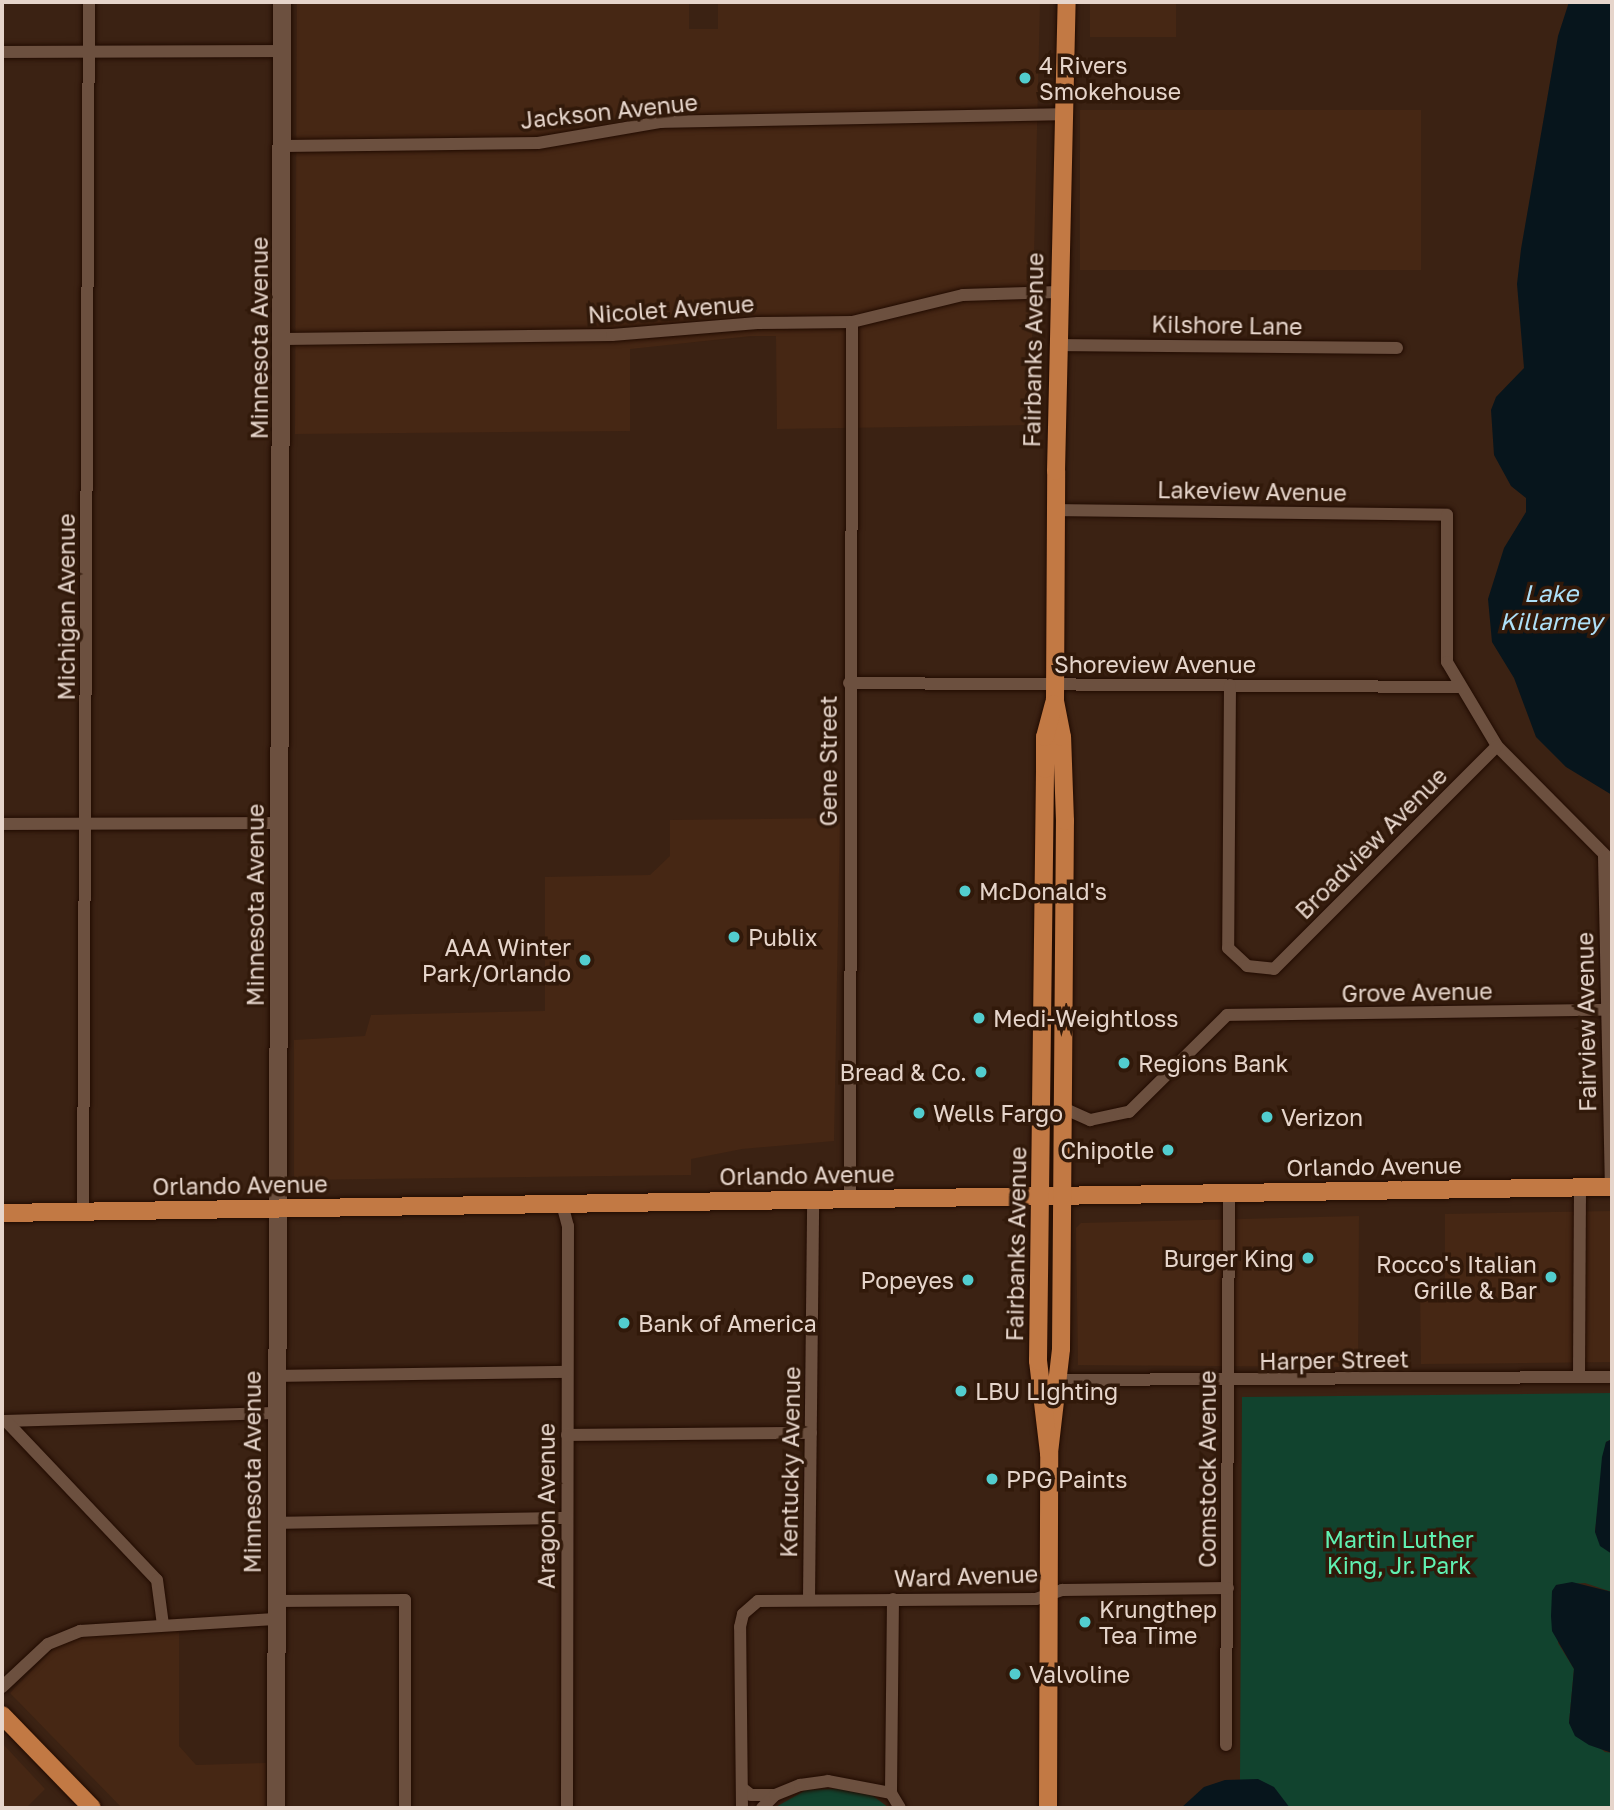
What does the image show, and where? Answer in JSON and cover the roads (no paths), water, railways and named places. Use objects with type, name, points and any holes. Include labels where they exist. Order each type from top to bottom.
[{"type":"main road","name":"Fairbanks Avenue","points":[[1048,1808],[1049,1453],[1038,1360],[1045,758],[1055,692],[1057,345],[1066,114],[1067,2]]},
{"type":"main road","name":"Fairbanks Avenue","points":[[1049,1453],[1058,1380],[1063,1108],[1065,821],[1062,737],[1055,692]]},
{"type":"main road","name":"Orlando Avenue","points":[[2,1213],[1612,1187]]},
{"type":"main road","points":[[2,1715],[92,1808]]},
{"type":"street","name":"Michigan Avenue","points":[[83,1212],[89,2]]},
{"type":"street","name":"Minnesota Avenue","points":[[276,1808],[279,823],[284,339],[282,2]]},
{"type":"street","points":[[2,52],[282,51]]},
{"type":"street","name":"Jackson Avenue","points":[[283,146],[538,142],[661,122],[1066,114]]},
{"type":"street","name":"Nicolet Avenue","points":[[284,339],[585,336],[758,323],[852,322],[982,292],[1058,292]]},
{"type":"street","name":"Gene Street","points":[[850,1199],[849,683],[852,322]]},
{"type":"street","name":"Kilshore Lane","points":[[1057,345],[1397,348]]},
{"type":"street","name":"Lakeview Avenue","points":[[1056,510],[1447,515],[1447,662],[1460,687]]},
{"type":"street","name":"Shoreview Avenue","points":[[849,683],[1055,692],[1230,685],[1460,687]]},
{"type":"street","name":"Broadview Avenue","points":[[1230,685],[1228,948],[1247,966],[1274,969],[1497,746]]},
{"type":"street","points":[[1460,687],[1497,746],[1608,859]]},
{"type":"street","points":[[2,824],[279,823]]},
{"type":"street","name":"Fairview Avenue","points":[[1608,859],[1606,1010],[1612,1187]]},
{"type":"street","name":"Grove Avenue","points":[[1063,1108],[1090,1120],[1129,1112],[1227,1015],[1606,1010]]},
{"type":"street","points":[[1579,1377],[1580,1188]]},
{"type":"street","name":"Comstock Avenue","points":[[1226,1745],[1229,1193]]},
{"type":"street","name":"Kentucky Avenue","points":[[809,1599],[813,1200]]},
{"type":"street","name":"Aragon Avenue","points":[[562,1204],[568,1226],[567,1808]]},
{"type":"street","points":[[277,1376],[567,1372]]},
{"type":"street","name":"Harper Street","points":[[1058,1380],[1612,1377]]},
{"type":"street","points":[[4,1421],[276,1413]]},
{"type":"street","points":[[4,1421],[147,1567],[162,1593],[163,1625]]},
{"type":"street","points":[[567,1435],[811,1433]]},
{"type":"street","points":[[276,1523],[567,1518]]},
{"type":"street","name":"Ward Avenue","points":[[742,1788],[740,1627],[749,1606],[766,1599],[1036,1599],[1062,1591],[1228,1588]]},
{"type":"street","points":[[893,1599],[891,1793],[900,1808]]},
{"type":"street","points":[[2,1687],[57,1638],[80,1631],[163,1625],[275,1610],[405,1600],[405,1808]]},
{"type":"street","points":[[742,1788],[751,1795],[775,1795],[800,1785],[828,1781],[891,1793]]},
{"type":"street","points":[[742,1788],[742,1808]]},
{"type":"street","points":[[762,1808],[775,1795]]},
{"type":"water","name":"Lake Killarney","points":[[1569,2],[1612,2],[1612,795],[1566,767],[1536,737],[1514,678],[1492,642],[1488,599],[1504,548],[1526,512],[1526,498],[1511,486],[1494,455],[1491,410],[1496,397],[1524,368],[1517,284],[1521,249],[1558,36]]},
{"type":"water","points":[[1612,1439],[1612,1554],[1600,1546],[1595,1532],[1602,1457],[1606,1442]]},
{"type":"water","points":[[1572,1582],[1612,1592],[1612,1753],[1589,1745],[1575,1736],[1569,1723],[1574,1669],[1552,1631],[1551,1616],[1552,1591],[1556,1585]]},
{"type":"water","points":[[1258,1779],[1274,1787],[1290,1808],[1181,1808],[1204,1787],[1225,1780]]},
{"type":"place","name":"4 Rivers Smokehouse","points":[[1025,78]]},
{"type":"place","name":"McDonald's","points":[[965,891]]},
{"type":"place","name":"Publix","points":[[734,937]]},
{"type":"place","name":"AAA Winter Park/Orlando","points":[[585,960]]},
{"type":"place","name":"Medi-Weightloss","points":[[979,1018]]},
{"type":"place","name":"Regions Bank","points":[[1124,1063]]},
{"type":"place","name":"Bread & Co.","points":[[981,1072]]},
{"type":"place","name":"Wells Fargo","points":[[919,1113]]},
{"type":"place","name":"Verizon","points":[[1267,1117]]},
{"type":"place","name":"Chipotle","points":[[1168,1150]]},
{"type":"place","name":"Burger King","points":[[1308,1258]]},
{"type":"place","name":"Rocco's Italian Grille & Bar","points":[[1551,1277]]},
{"type":"place","name":"Popeyes","points":[[968,1280]]},
{"type":"place","name":"Bank of America","points":[[624,1323]]},
{"type":"place","name":"LBU LIghting","points":[[961,1391]]},
{"type":"place","name":"PPG Paints","points":[[992,1479]]},
{"type":"place","name":"Krungthep Tea Time","points":[[1085,1622]]},
{"type":"place","name":"Valvoline","points":[[1015,1674]]},
{"type":"park label","name":"Martin Luther King, Jr. Park","points":[[1399,1552]]}]
